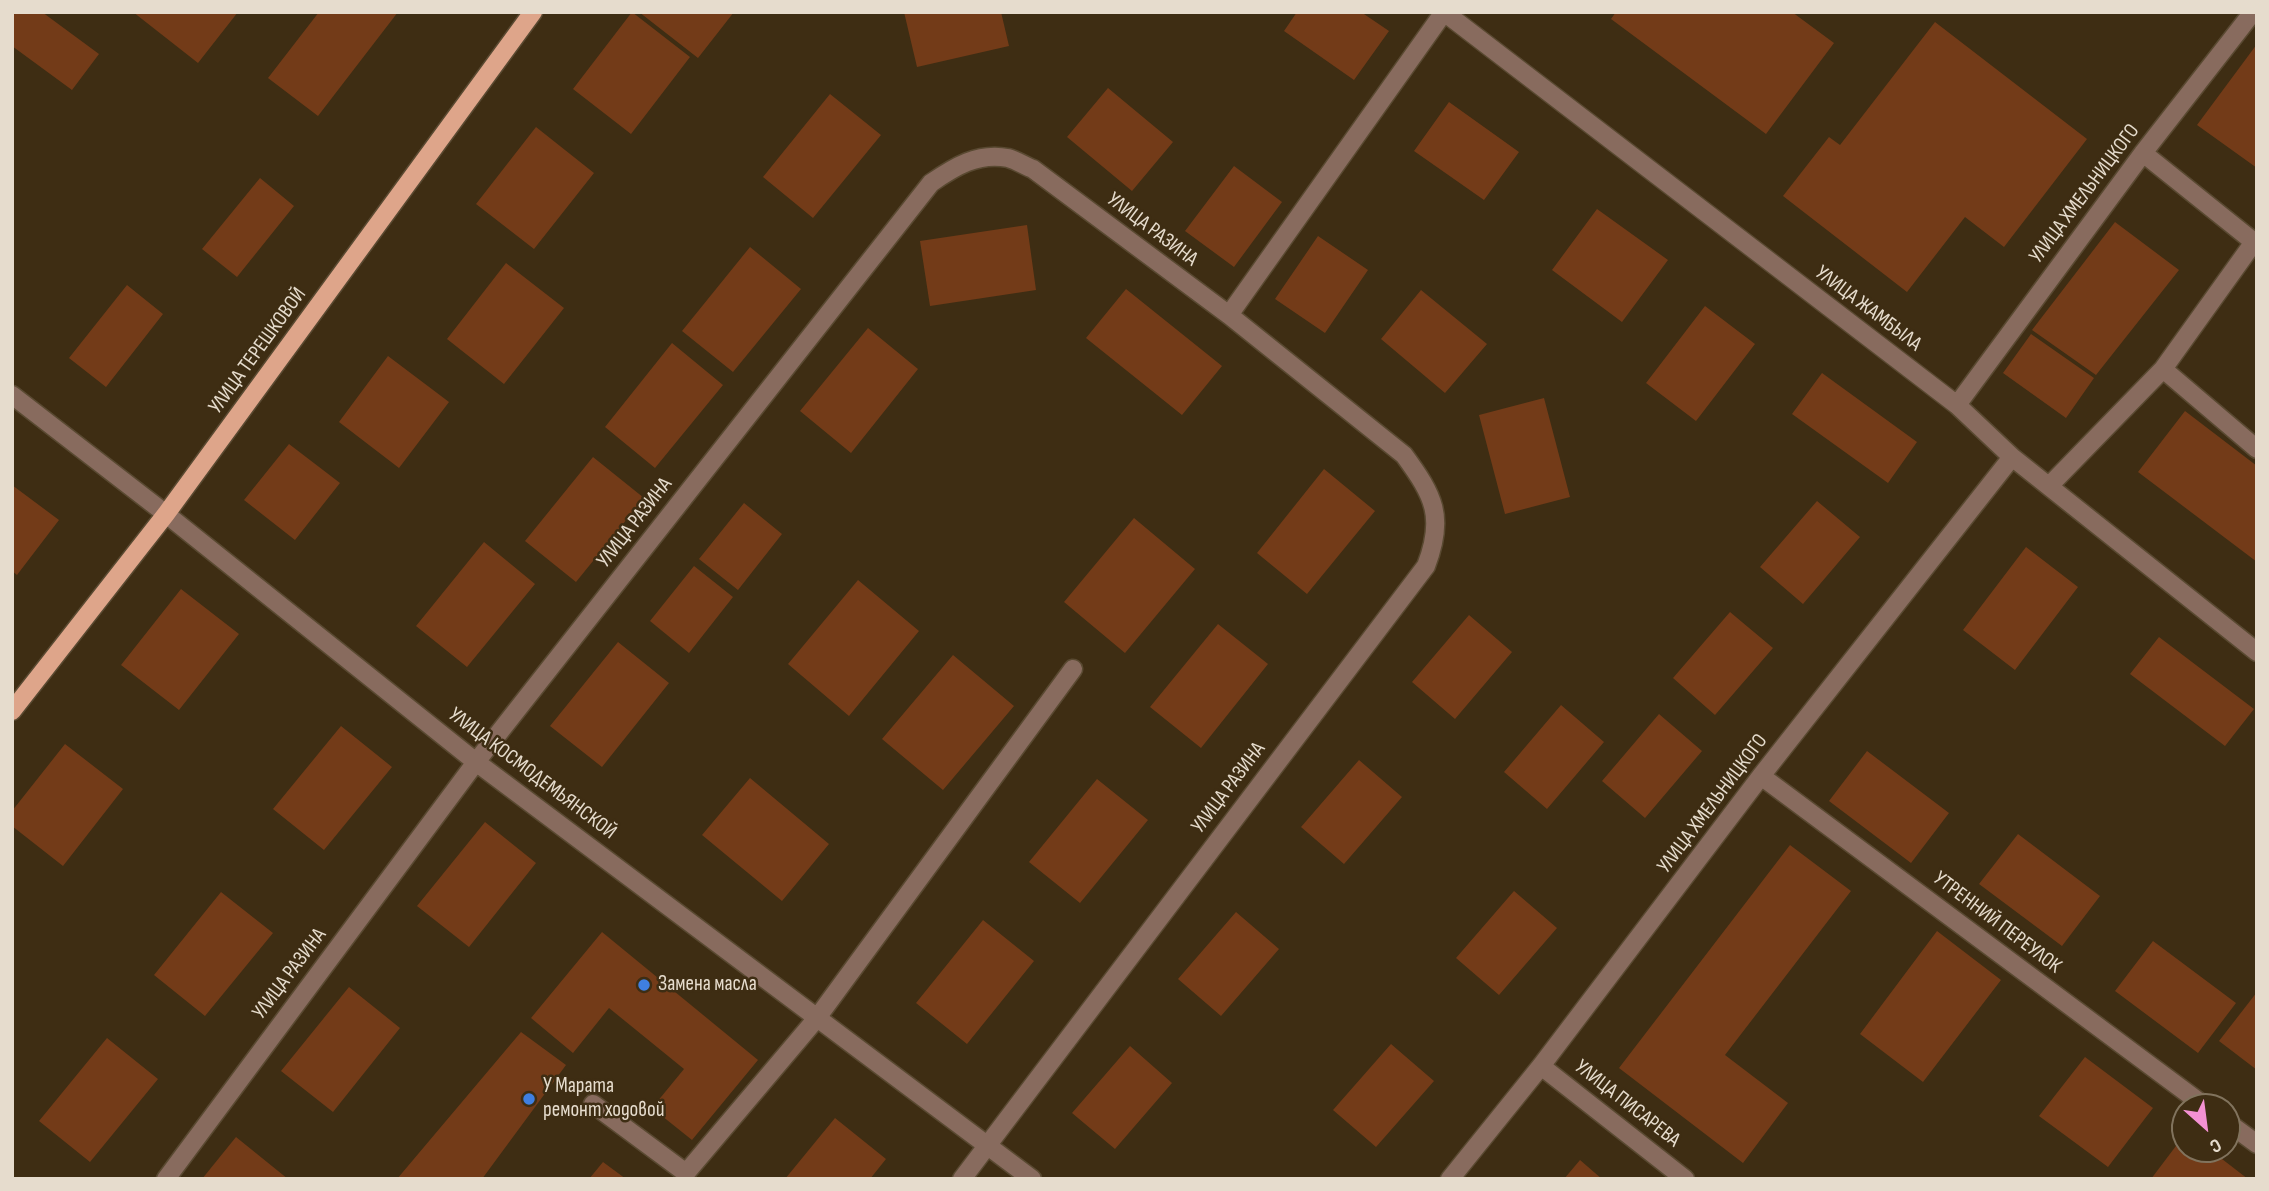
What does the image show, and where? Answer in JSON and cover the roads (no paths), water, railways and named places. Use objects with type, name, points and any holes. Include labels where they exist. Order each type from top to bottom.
[{"type":"main road","name":"УЛИЦА ТЕРЕШКОВОЙ","points":[[12,711],[166,514],[533,12]]},
{"type":"street","points":[[1229,315],[1444,12]]},
{"type":"street","name":"УЛИЦА ЖАМБЫЛА","points":[[1444,12],[1956,405],[2012,457],[2257,652]]},
{"type":"street","name":"УЛИЦА ХМЕЛЬНИЦКОГО","points":[[1956,405],[2143,153],[2253,12]]},
{"type":"street","points":[[2049,486],[2163,369],[2255,240],[2143,153]]},
{"type":"street","name":"УЛИЦА РАЗИНА","points":[[166,1179],[476,762],[931,183],[955,167],[979,157],[1007,158],[1033,169],[1229,315],[1404,455],[1423,482],[1435,512],[1435,541],[1426,566],[962,1179]]},
{"type":"street","points":[[2163,369],[2257,449]]},
{"type":"street","name":"УЛИЦА КОСМОДЕМЬЯНСКОЙ","points":[[12,395],[166,514],[476,762],[1032,1179]]},
{"type":"street","name":"УЛИЦА ХМЕЛЬНИЦКОГО","points":[[1450,1179],[1541,1066],[1761,776],[2012,457]]},
{"type":"street","points":[[593,1104],[686,1174],[817,1018],[1073,668]]},
{"type":"street","name":"УТРЕННИЙ ПЕРЕУЛОК","points":[[1761,776],[2187,1093]]},
{"type":"street","name":"УЛИЦА ПИСАРЕВА","points":[[1541,1066],[1685,1179]]},
{"type":"street","points":[[2241,1132],[2257,1144]]},
{"type":"place","name":"Замена масла","points":[[644,985]]},
{"type":"place","name":"У Марата ремонт ходовой","points":[[529,1099]]}]
